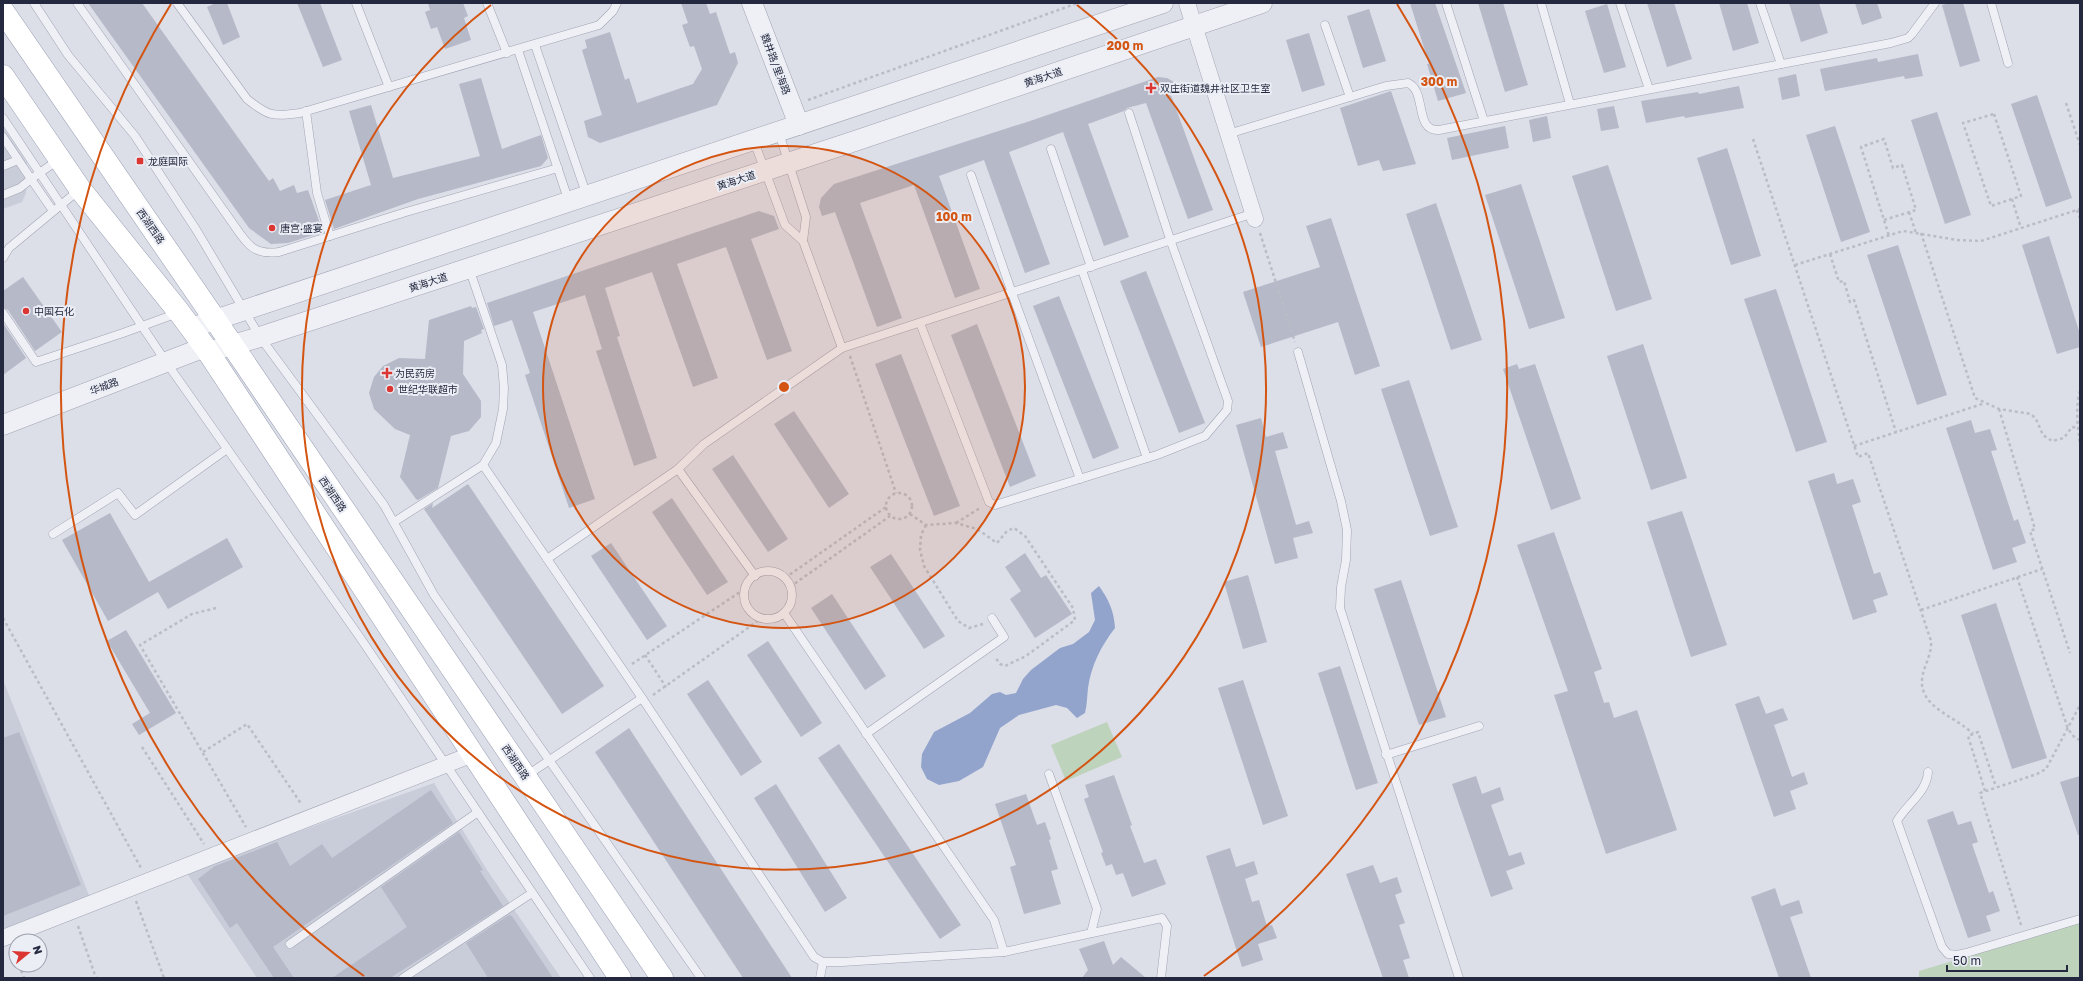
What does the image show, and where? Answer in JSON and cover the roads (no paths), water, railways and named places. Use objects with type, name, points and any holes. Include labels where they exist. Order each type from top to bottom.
[{"type":"main road","name":"西湖西路","points":[[3,12],[232,344],[662,978]]},
{"type":"main road","points":[[3,76],[80,190],[185,320],[206,350],[620,978]]},
{"type":"street","name":"魏井路/里海路","points":[[752,3],[799,125]]},
{"type":"street","points":[[185,320],[216,321],[244,312],[1163,3]]},
{"type":"street","points":[[1186,3],[1255,216]]},
{"type":"street","name":"黄海大道","points":[[206,350],[260,337],[765,171],[1262,3]]},
{"type":"street","name":"华城路","points":[[3,425],[166,362],[206,350]]},
{"type":"street","points":[[3,938],[473,754]]},
{"type":"lane","points":[[34,3],[68,55],[134,136],[196,231],[260,337],[384,505],[434,595],[701,978]]},
{"type":"lane","points":[[77,3],[249,246],[258,252],[267,254],[280,252],[558,168]]},
{"type":"lane","points":[[177,3],[247,99],[262,111],[278,116],[306,111],[599,25],[613,11],[617,3]]},
{"type":"lane","points":[[356,3],[389,87]]},
{"type":"lane","points":[[488,3],[507,53]]},
{"type":"lane","points":[[1446,3],[1484,121]]},
{"type":"lane","points":[[1541,3],[1570,104]]},
{"type":"lane","points":[[1620,3],[1649,89]]},
{"type":"lane","points":[[1760,3],[1781,64]]},
{"type":"lane","points":[[1990,3],[2008,63]]},
{"type":"lane","points":[[1228,134],[1386,86],[1408,83],[1414,88],[1426,125],[1429,129],[1440,130],[1902,40],[1912,34],[1933,4]]},
{"type":"lane","points":[[1325,25],[1350,97]]},
{"type":"lane","points":[[535,45],[578,200]]},
{"type":"lane","points":[[518,50],[558,168],[578,200]]},
{"type":"lane","points":[[306,111],[317,193],[330,236]]},
{"type":"lane","points":[[920,322],[989,502],[996,505],[1147,458],[1205,436],[1227,410],[1228,401],[1170,242],[1129,113]]},
{"type":"lane","points":[[3,118],[60,206],[166,362],[359,636],[590,978]]},
{"type":"lane","points":[[779,133],[806,217],[803,241]]},
{"type":"lane","points":[[3,137],[53,211]]},
{"type":"lane","points":[[754,141],[784,224],[803,241],[844,347]]},
{"type":"lane","points":[[1051,149],[1091,267]]},
{"type":"lane","points":[[3,166],[18,160]]},
{"type":"lane","points":[[3,195],[20,188],[59,160]]},
{"type":"lane","points":[[972,175],[1012,293],[1080,479]]},
{"type":"lane","points":[[3,258],[9,248],[80,190]]},
{"type":"lane","points":[[547,560],[678,469],[704,444],[844,347],[1091,267],[1255,216]]},
{"type":"lane","points":[[394,522],[483,465],[496,443],[503,409],[504,388],[502,365],[469,268]]},
{"type":"lane","points":[[1082,270],[1147,458]]},
{"type":"lane","points":[[3,313],[36,362],[142,326],[185,320]]},
{"type":"lane","points":[[1298,352],[1341,501],[1347,530],[1346,560],[1341,587],[1340,608],[1386,755],[1459,978]]},
{"type":"lane","points":[[53,534],[118,493],[135,515],[227,449]]},
{"type":"lane","points":[[483,465],[643,700],[814,957],[823,962],[842,962],[1004,952],[1162,918],[1167,926],[1161,978]]},
{"type":"lane","points":[[678,469],[755,576]]},
{"type":"lane","points":[[770,571],[785,578],[790,587],[792,600],[784,613],[777,617],[762,618],[755,615],[746,603],[746,588],[755,576],[762,572],[770,571]]},
{"type":"lane","points":[[784,613],[994,920],[1004,952]]},
{"type":"lane","points":[[866,734],[1004,637],[992,618]]},
{"type":"lane","points":[[525,777],[643,700]]},
{"type":"lane","points":[[1386,755],[1479,726]]},
{"type":"lane","points":[[1928,772],[1928,780],[1924,789],[1905,808],[1897,821],[1942,947],[1948,954],[1957,955],[2080,919]]},
{"type":"lane","points":[[1049,774],[1097,909],[1091,933]]},
{"type":"lane","points":[[290,944],[478,812]]},
{"type":"lane","points":[[403,978],[532,893]]},
{"type":"lane","points":[[820,978],[823,962]]},
{"type":"water","points":[[1099,586],[1106,596],[1110,606],[1115,628],[1105,642],[1094,664],[1089,680],[1085,713],[1077,718],[1067,708],[1056,705],[1019,715],[1000,728],[983,767],[959,781],[939,785],[927,779],[921,767],[922,754],[934,732],[970,713],[992,694],[1000,692],[1006,695],[1016,693],[1023,679],[1031,670],[1060,648],[1073,644],[1089,632],[1095,620],[1091,593]]},
{"type":"place","name":"双庄街道魏井社区卫生室","points":[[1151,88]]},
{"type":"place","name":"龙庭国际","points":[[140,161]]},
{"type":"place","name":"唐宫·盛宴","points":[[272,228]]},
{"type":"place","name":"中国石化","points":[[26,311]]},
{"type":"place","name":"为民药房","points":[[387,373]]},
{"type":"place","name":"世纪华联超市","points":[[390,389]]}]
